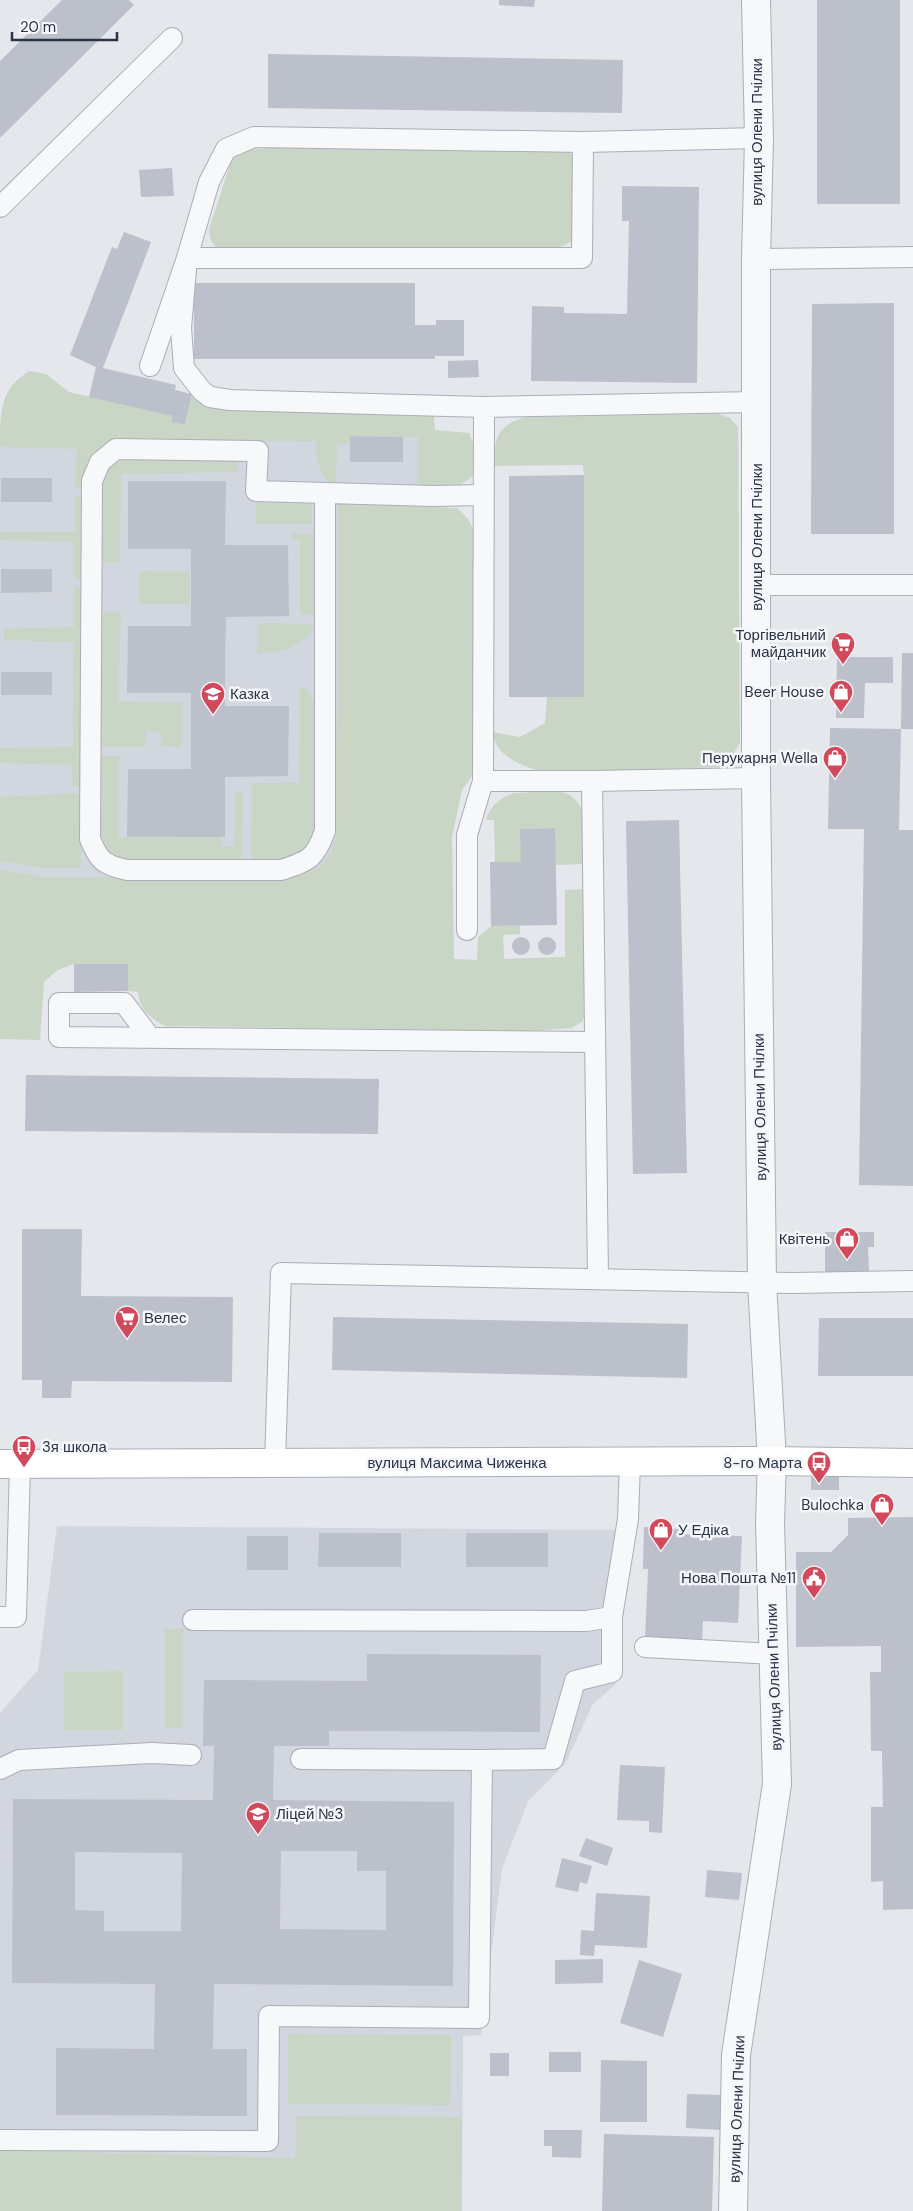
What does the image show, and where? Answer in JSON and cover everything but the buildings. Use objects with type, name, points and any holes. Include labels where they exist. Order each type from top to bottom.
[{"type":"street","name":"вулиця Олени Пчілки","points":[[734,2211],[736,2055],[777,1784],[770,1522],[772,1462],[762,1282],[756,778],[756,259],[759,138],[756,0]]},
{"type":"street","name":"вулиця Максима Чиженка","points":[[10,1464],[913,1463]]},
{"type":"lane","points":[[0,207],[172,38]]},
{"type":"lane","points":[[150,366],[187,258],[210,182],[226,149],[254,137],[583,142],[759,138]]},
{"type":"lane","points":[[187,258],[582,258],[583,142]]},
{"type":"lane","points":[[756,259],[913,257]]},
{"type":"lane","points":[[187,258],[181,328],[184,368],[195,384],[210,397],[240,400],[484,407],[757,402]]},
{"type":"lane","points":[[468,930],[467,834],[483,781],[484,407]]},
{"type":"lane","points":[[325,493],[325,831],[318,851],[302,864],[281,870],[127,870],[109,866],[97,855],[90,839],[92,481],[100,462],[116,449],[258,451],[256,491],[433,496],[483,495]]},
{"type":"lane","points":[[757,585],[913,585]]},
{"type":"lane","points":[[483,781],[756,778]]},
{"type":"lane","points":[[592,781],[598,1279]]},
{"type":"lane","points":[[149,1036],[595,1042]]},
{"type":"lane","points":[[274,1463],[281,1273],[762,1282],[913,1281]]},
{"type":"lane","points":[[301,1759],[553,1759],[575,1681],[612,1672],[612,1618],[628,1518],[630,1462]]},
{"type":"lane","points":[[0,1617],[16,1617],[10,1464]]},
{"type":"lane","points":[[193,1620],[586,1622],[612,1618]]},
{"type":"lane","points":[[645,1647],[773,1654]]},
{"type":"lane","points":[[0,1769],[19,1760],[152,1753],[191,1755]]},
{"type":"lane","points":[[0,2140],[268,2141],[269,2016],[479,2018],[482,1760]]},
{"type":"shaded area","name":"Казка","points":[[435,430],[420,935],[0,925],[0,442]]},
{"type":"shaded area","name":"Ліцей №3","points":[[57,1526],[631,1530],[615,1685],[593,1704],[565,1764],[528,1801],[502,1869],[481,2035],[463,2036],[462,2211],[0,2211],[0,1713],[38,1670]]},
{"type":"green space","points":[[267,148],[569,150],[573,158],[572,241],[557,249],[215,247],[210,239],[209,229],[232,159],[248,150]]},
{"type":"green space","points":[[30,371],[46,374],[69,392],[172,416],[171,422],[185,425],[192,394],[434,416],[435,430],[469,433],[479,457],[475,472],[470,479],[457,486],[417,488],[418,437],[350,436],[350,444],[337,445],[336,485],[329,482],[321,472],[315,441],[122,440],[105,446],[93,456],[86,470],[85,488],[75,487],[77,449],[0,447],[0,423],[7,393],[20,377]]},
{"type":"green space","points":[[719,414],[730,418],[738,427],[740,743],[731,758],[718,767],[548,773],[514,761],[498,747],[492,732],[520,737],[545,723],[547,697],[584,697],[584,475],[583,465],[494,466],[495,448],[499,434],[508,425],[525,417]]},
{"type":"green space","points":[[129,458],[238,459],[238,472],[121,474],[120,562],[102,562],[101,503],[104,481],[113,465]]},
{"type":"green space","points":[[75,496],[84,497],[83,579],[74,579],[74,542],[0,540],[0,532],[75,532]]},
{"type":"green space","points":[[256,503],[312,504],[312,524],[256,524]]},
{"type":"green space","points":[[338,504],[457,508],[468,519],[477,537],[475,772],[462,790],[452,837],[454,959],[477,960],[478,937],[491,926],[520,926],[520,934],[503,935],[504,959],[565,957],[565,890],[587,889],[587,1011],[582,1022],[571,1028],[530,1031],[165,1026],[146,1012],[138,992],[128,991],[128,964],[74,964],[58,970],[44,982],[40,1040],[0,1039],[0,870],[43,877],[288,878],[307,873],[319,867],[328,856],[336,839]]},
{"type":"green space","points":[[292,534],[319,534],[318,616],[300,614],[300,539],[292,538]]},
{"type":"green space","points":[[139,571],[190,572],[190,604],[139,604]]},
{"type":"green space","points":[[74,587],[83,587],[82,786],[73,786],[71,765],[0,763],[0,748],[73,747],[73,642],[4,640],[4,629],[74,627]]},
{"type":"green space","points":[[121,612],[118,701],[183,703],[182,747],[161,747],[161,732],[146,731],[145,747],[100,747],[101,613]]},
{"type":"green space","points":[[258,623],[316,624],[306,638],[291,647],[275,652],[257,653]]},
{"type":"green space","points":[[300,688],[307,689],[317,707],[315,831],[303,851],[284,861],[251,861],[252,783],[299,783]]},
{"type":"green space","points":[[99,756],[119,756],[119,838],[222,837],[222,847],[234,847],[235,792],[243,792],[241,862],[117,860],[105,851],[99,839]]},
{"type":"green space","points":[[554,791],[565,793],[574,798],[580,805],[586,824],[587,864],[555,865],[554,828],[521,829],[521,862],[495,862],[494,820],[486,820],[496,803],[514,793]]},
{"type":"green space","points":[[82,793],[81,868],[44,868],[0,861],[0,797]]},
{"type":"green space","points":[[165,1629],[183,1629],[183,1728],[165,1728]]},
{"type":"green space","points":[[123,1671],[123,1730],[64,1730],[64,1672]]},
{"type":"green space","points":[[288,2034],[451,2035],[450,2105],[288,2104]]},
{"type":"green space","points":[[297,2116],[462,2117],[462,2211],[0,2211],[0,2150],[295,2158]]},
{"type":"place","name":"Торгівельний майданчик","points":[[843,665]]},
{"type":"place","name":"Beer House","points":[[841,713]]},
{"type":"place","name":"Казка","points":[[213,715]]},
{"type":"place","name":"Перукарня Wella","points":[[835,779]]},
{"type":"place","name":"Квітень","points":[[847,1260]]},
{"type":"place","name":"Велес","points":[[127,1339]]},
{"type":"place","name":"3я школа","points":[[24,1468]]},
{"type":"place","name":"8-го Марта","points":[[819,1484]]},
{"type":"place","name":"Bulochka","points":[[882,1526]]},
{"type":"place","name":"У Едіка","points":[[661,1551]]},
{"type":"place","name":"Нова Пошта №11","points":[[814,1599]]},
{"type":"place","name":"Ліцей №3","points":[[258,1835]]}]
